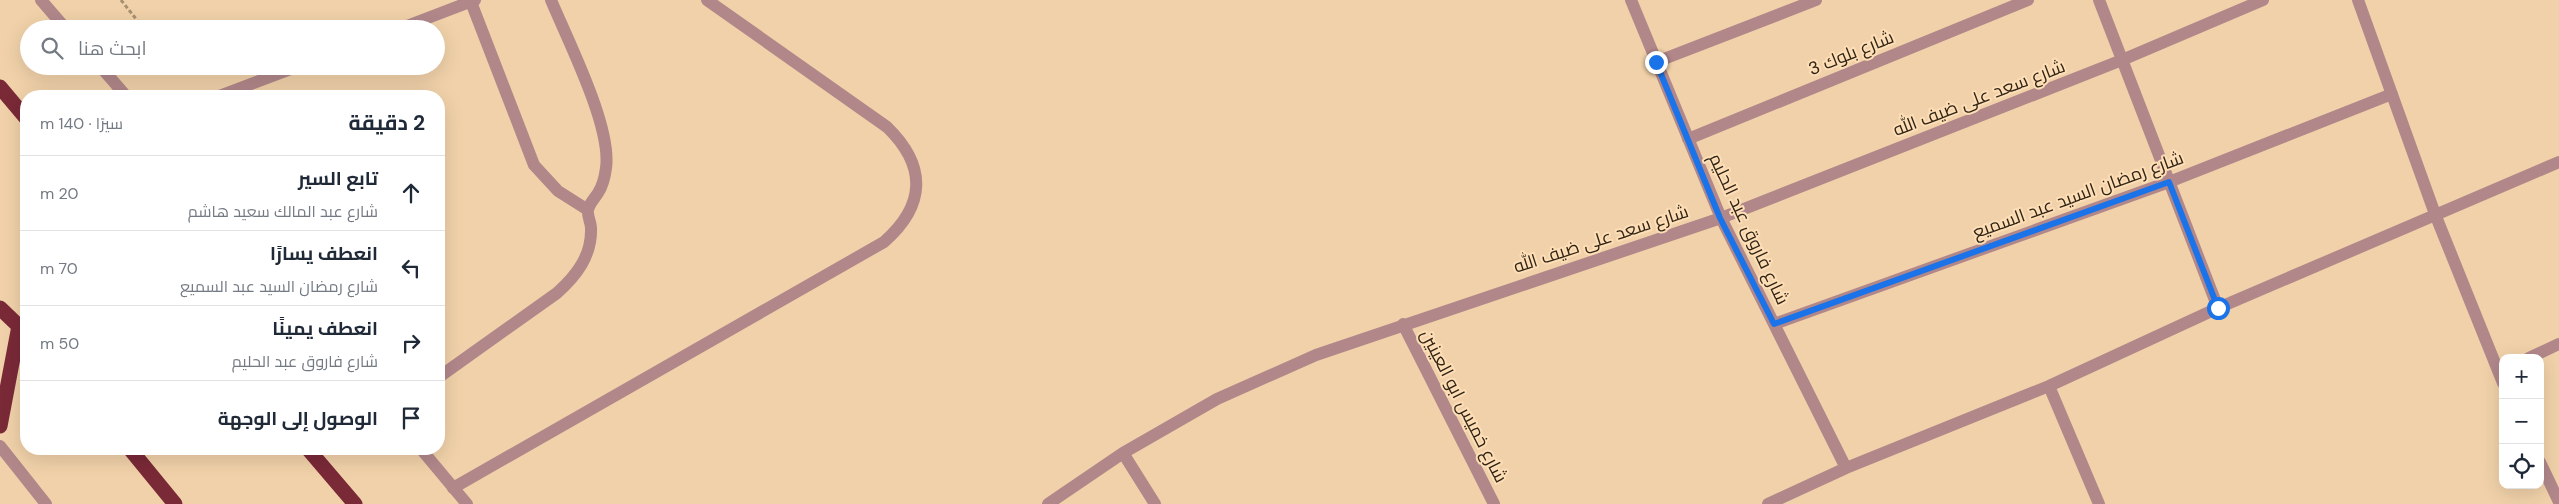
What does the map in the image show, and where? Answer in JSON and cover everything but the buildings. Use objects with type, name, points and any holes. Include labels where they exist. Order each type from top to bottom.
[{"type":"highway","points":[[0,86],[20,111]]},
{"type":"highway","points":[[0,308],[20,327]]},
{"type":"highway","points":[[0,426],[20,343]]},
{"type":"highway","points":[[135,455],[175,504]]},
{"type":"highway","points":[[313,455],[355,504]]},
{"type":"street","points":[[41,0],[58,20]]},
{"type":"street","points":[[445,373],[571,281],[582,265],[589,248],[591,229],[588,210],[600,191],[606,168],[606,146],[601,123],[551,0]]},
{"type":"street","points":[[453,488],[884,242],[902,227],[912,207],[917,185],[914,163],[903,142],[887,126],[708,0]]},
{"type":"street","name":"شارع فاروق عبد الحليم","points":[[1631,0],[1720,218],[1846,468]]},
{"type":"street","points":[[1656,62],[1816,0]]},
{"type":"street","name":"شارع بلوك 3","points":[[1688,139],[2028,0]]},
{"type":"street","points":[[2099,0],[2218,308]]},
{"type":"street","name":"شارع سعد على ضيف الله","points":[[1048,504],[1123,452],[1217,399],[1316,355],[1720,218],[2122,60],[2263,0]]},
{"type":"street","points":[[2358,0],[2435,214],[2499,370]]},
{"type":"street","points":[[423,20],[473,1],[534,165],[558,191],[588,210]]},
{"type":"street","points":[[108,75],[121,90]]},
{"type":"street","points":[[235,90],[275,75]]},
{"type":"street","name":"شارع رمضان السيد عبد السميع","points":[[1774,324],[2169,182],[2392,94]]},
{"type":"street","points":[[1768,504],[1846,468],[2049,386],[2218,308],[2559,162]]},
{"type":"street","name":"شارع خميس ابو العينين","points":[[1403,324],[1494,504]]},
{"type":"street","points":[[2538,354],[2559,344]]},
{"type":"street","points":[[2049,386],[2099,504]]},
{"type":"street","points":[[0,446],[46,504]]},
{"type":"street","points":[[1123,452],[1155,504]]},
{"type":"street","points":[[426,455],[467,504]]},
{"type":"street","points":[[2544,470],[2559,502]]},
{"type":"path","points":[[121,0],[137,20]]},
{"type":"route","points":[[1656,62],[1720,218],[1774,324],[2169,182],[2218,308]]}]
